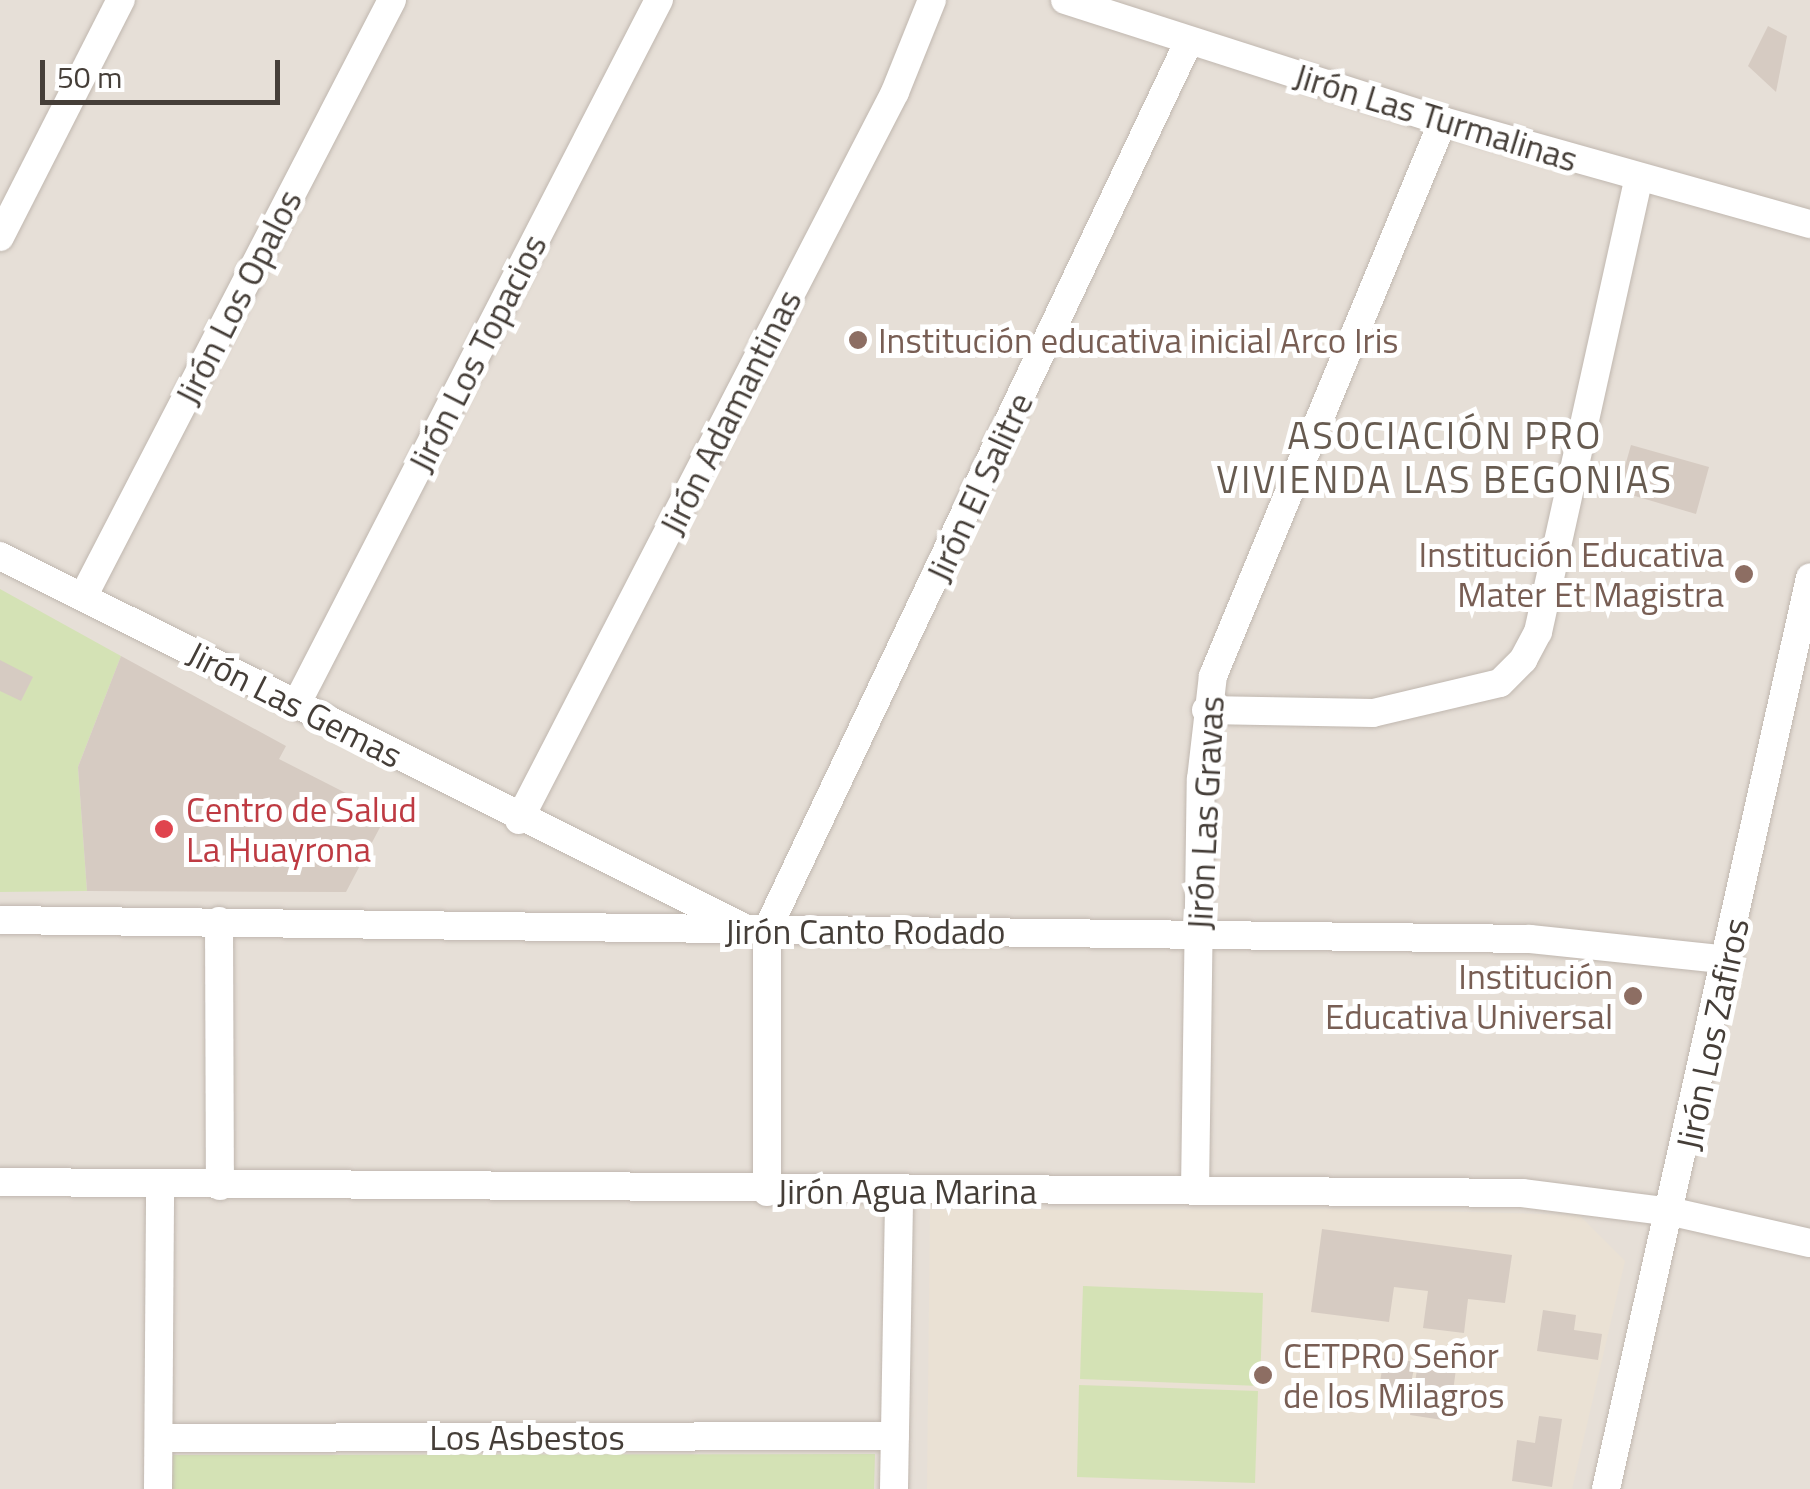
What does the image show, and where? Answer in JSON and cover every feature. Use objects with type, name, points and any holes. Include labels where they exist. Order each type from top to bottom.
[{"type":"street","points":[[0,237],[121,0]]},
{"type":"street","name":"Jirón Los Opalos","points":[[84,595],[392,0]]},
{"type":"street","name":"Jirón Los Topacios","points":[[296,705],[659,0]]},
{"type":"street","name":"Jirón Adamantinas","points":[[520,820],[895,92],[932,0]]},
{"type":"street","name":"Jirón Las Turmalinas","points":[[1065,0],[1188,43],[1443,120],[1810,224]]},
{"type":"street","name":"Jirón El Salitre","points":[[760,931],[1188,43]]},
{"type":"street","name":"Jirón Las Gravas","points":[[1195,1192],[1197,932],[1206,710],[1227,634],[1443,120]]},
{"type":"street","points":[[1206,710],[1373,713],[1500,683],[1523,660],[1538,632],[1639,177]]},
{"type":"street","name":"Jirón Las Gemas","points":[[0,556],[84,595],[520,820],[760,931]]},
{"type":"street","name":"Jirón Los Zafiros","points":[[1606,1489],[1673,1212],[1810,578]]},
{"type":"street","name":"Jirón Canto Rodado","points":[[0,920],[1530,939],[1729,960]]},
{"type":"street","points":[[219,921],[220,1186]]},
{"type":"street","points":[[760,931],[767,1192]]},
{"type":"street","name":"Jirón Agua Marina","points":[[0,1182],[767,1192],[1522,1193],[1673,1212],[1810,1244]]},
{"type":"street","points":[[158,1489],[160,1185]]},
{"type":"street","points":[[894,1489],[899,1190]]},
{"type":"street","name":"Los Asbestos","points":[[159,1438],[895,1436]]},
{"type":"shaded area","points":[[0,0],[1810,0],[1810,1489],[0,1489]]},
{"type":"shaded area","name":"CETPRO Señor de los Milagros","points":[[1353,1209],[1579,1215],[1625,1261],[1572,1489],[927,1489],[930,1210]]},
{"type":"green space","points":[[0,589],[121,656],[78,767],[87,891],[0,892]]},
{"type":"green space","points":[[1083,1286],[1263,1293],[1260,1386],[1080,1379]]},
{"type":"green space","points":[[1079,1385],[1258,1391],[1255,1483],[1077,1477]]},
{"type":"green space","points":[[875,1454],[874,1489],[172,1489],[173,1455]]},
{"type":"building","points":[[1768,26],[1787,36],[1776,92],[1748,66]]},
{"type":"building","points":[[1631,445],[1709,467],[1696,514],[1618,491]]},
{"type":"building","name":"Centro de Salud La Huayrona","points":[[121,656],[286,746],[279,759],[387,814],[346,892],[87,891],[78,767]]},
{"type":"building","points":[[0,660],[33,677],[21,701],[0,691]]},
{"type":"building","points":[[1322,1229],[1512,1255],[1505,1303],[1468,1299],[1464,1333],[1423,1328],[1428,1291],[1394,1287],[1389,1322],[1311,1312]]},
{"type":"building","points":[[1543,1310],[1576,1315],[1574,1330],[1602,1334],[1598,1360],[1537,1351]]},
{"type":"building","points":[[1384,1357],[1415,1362],[1407,1406],[1377,1401]]},
{"type":"building","points":[[1418,1363],[1456,1369],[1449,1421],[1410,1415]]},
{"type":"building","points":[[1539,1416],[1562,1419],[1552,1487],[1512,1481],[1517,1440],[1535,1443]]},
{"type":"place","name":"Institución educativa inicial Arco Iris","points":[[858,340]]},
{"type":"place","name":"Institución Educativa Mater Et Magistra","points":[[1744,574]]},
{"type":"place","name":"Centro de Salud La Huayrona","points":[[164,829]]},
{"type":"place","name":"Institución Educativa Universal","points":[[1633,996]]},
{"type":"place","name":"CETPRO Señor de los Milagros","points":[[1263,1375]]},
{"type":"district","name":"ASOCIACIÓN PRO VIVIENDA LAS BEGONIAS","points":[[1445,458]]}]
